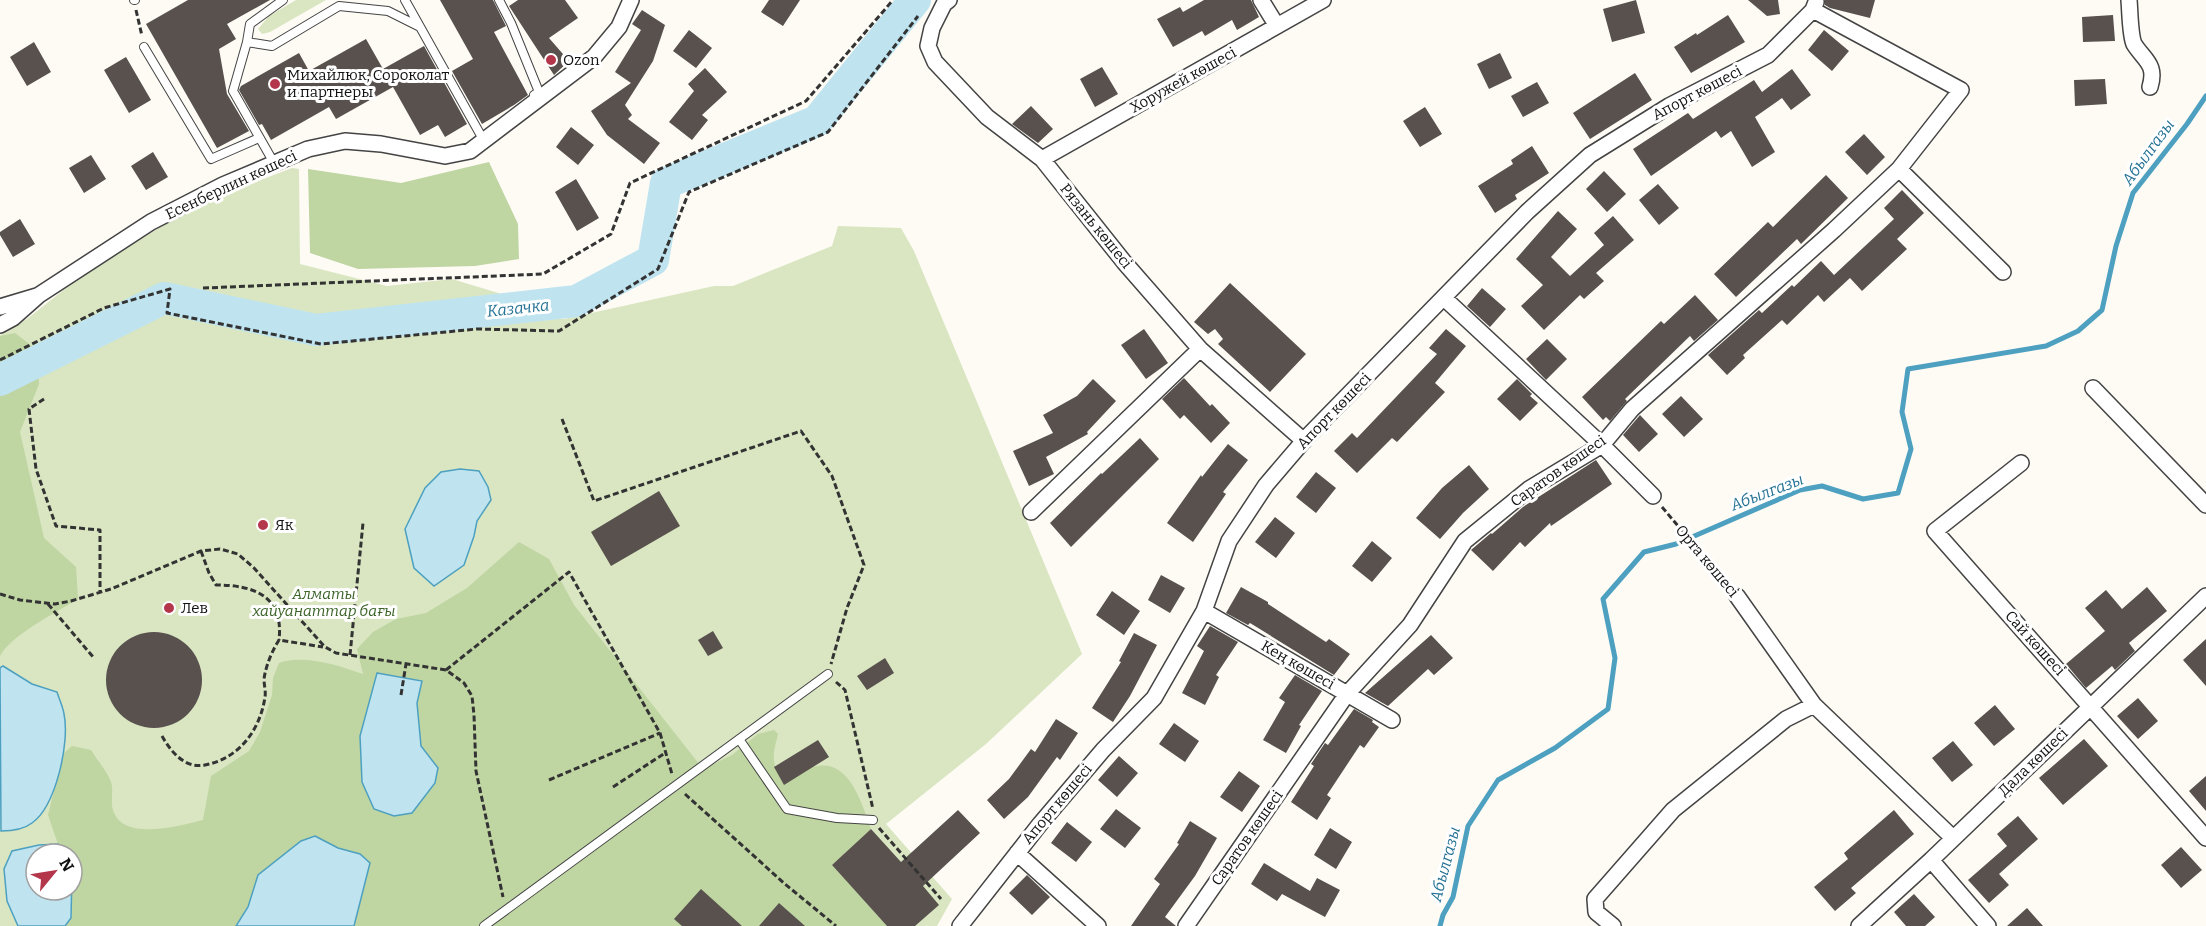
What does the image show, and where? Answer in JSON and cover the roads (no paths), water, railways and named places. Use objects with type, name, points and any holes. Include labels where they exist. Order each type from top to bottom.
[{"type":"street","name":"Есенберлин көшесі","points":[[0,325],[13,318],[39,295],[151,222],[223,185],[308,149],[345,141],[381,144],[445,156],[470,152],[482,138],[594,57],[619,27],[631,0]]},
{"type":"street","name":"Рязань көшесі","points":[[949,0],[944,4],[932,27],[928,46],[935,62],[987,117],[1042,159],[1131,271],[1200,349],[1304,441]]},
{"type":"street","points":[[1261,0],[1277,26]]},
{"type":"street","name":"Хоружей көшесі","points":[[1042,159],[1323,0]]},
{"type":"street","points":[[2129,0],[2133,42],[2149,62],[2153,76],[2150,87]]},
{"type":"street","name":"Саратов көшесі","points":[[1186,926],[1347,694],[1410,625],[1465,541],[1529,489],[1602,445],[1632,409],[1834,230],[1899,169],[1960,90],[1815,5]]},
{"type":"street","name":"Апорт көшесі","points":[[960,926],[1103,750],[1155,698],[1204,611],[1229,541],[1266,486],[1304,441],[1527,212],[1590,154],[1669,106],[1768,55],[1815,5]]},
{"type":"street","points":[[1899,169],[2003,272]]},
{"type":"street","name":"Есенберлин көшесі","points":[[0,307],[39,295]]},
{"type":"street","points":[[1444,298],[1602,445],[1653,496]]},
{"type":"street","points":[[1031,512],[1200,349]]},
{"type":"street","points":[[2093,388],[2206,505]]},
{"type":"street","name":"Сай көшесі","points":[[2021,462],[1935,531],[2206,838]]},
{"type":"street","name":"Орта көшесі","points":[[1737,596],[1814,705],[1953,838]]},
{"type":"street","name":"Дала көшесі","points":[[1858,926],[1931,860],[2206,596]]},
{"type":"street","name":"Кең көшесі","points":[[1204,611],[1392,720]]},
{"type":"street","points":[[1613,926],[1596,912],[1595,899],[1674,810],[1786,719],[1814,705]]},
{"type":"street","points":[[1017,853],[1098,926]]},
{"type":"street","points":[[1931,860],[1988,926]]},
{"type":"lane","points":[[274,163],[234,91],[250,24],[283,0]]},
{"type":"lane","points":[[405,0],[482,138],[539,92],[499,0]]},
{"type":"lane","points":[[247,42],[272,46],[339,6],[388,11],[420,27]]},
{"type":"lane","points":[[144,46],[211,159],[259,138]]},
{"type":"lane","points":[[484,926],[828,674]]},
{"type":"lane","points":[[739,739],[787,809],[837,818],[873,820]]},
{"type":"water","points":[[460,469],[479,471],[488,487],[491,500],[477,521],[464,565],[434,586],[414,568],[405,529],[425,488],[441,472]]},
{"type":"water","points":[[3,666],[32,684],[57,692],[63,711],[65,740],[59,773],[41,815],[32,823],[17,830],[1,831],[0,668]]},
{"type":"water","points":[[377,673],[422,681],[417,703],[421,746],[438,768],[435,783],[412,813],[394,816],[374,809],[362,782],[360,736]]},
{"type":"water","points":[[315,836],[338,848],[360,854],[370,863],[354,926],[236,926],[248,907],[258,875],[301,841]]},
{"type":"water","points":[[24,848],[24,902],[72,902],[71,918],[65,926],[18,926],[7,901],[4,869],[12,851]]},
{"type":"waterway","name":"Казачка","points":[[0,380],[164,298],[316,330],[576,301],[653,260],[666,183],[817,121],[915,0]]},
{"type":"waterway","name":"Абылгазы","points":[[1440,926],[1453,897],[1468,826],[1498,780],[1555,748],[1608,709],[1615,658],[1603,599],[1644,552],[1676,544],[1800,490],[1822,486],[1863,499],[1898,493],[1911,449],[1902,412],[1908,369],[2046,346],[2078,331],[2102,310],[2116,246],[2133,193],[2206,96]]},
{"type":"place","name":"Ozon","points":[[551,60]]},
{"type":"place","name":"Михайлюк, Сороколат и партнеры","points":[[275,84]]},
{"type":"place","name":"Як","points":[[263,525]]},
{"type":"place","name":"Лев","points":[[169,608]]},
{"type":"park label","name":"Алматы хайуанаттар бағы","points":[[324,602]]}]
